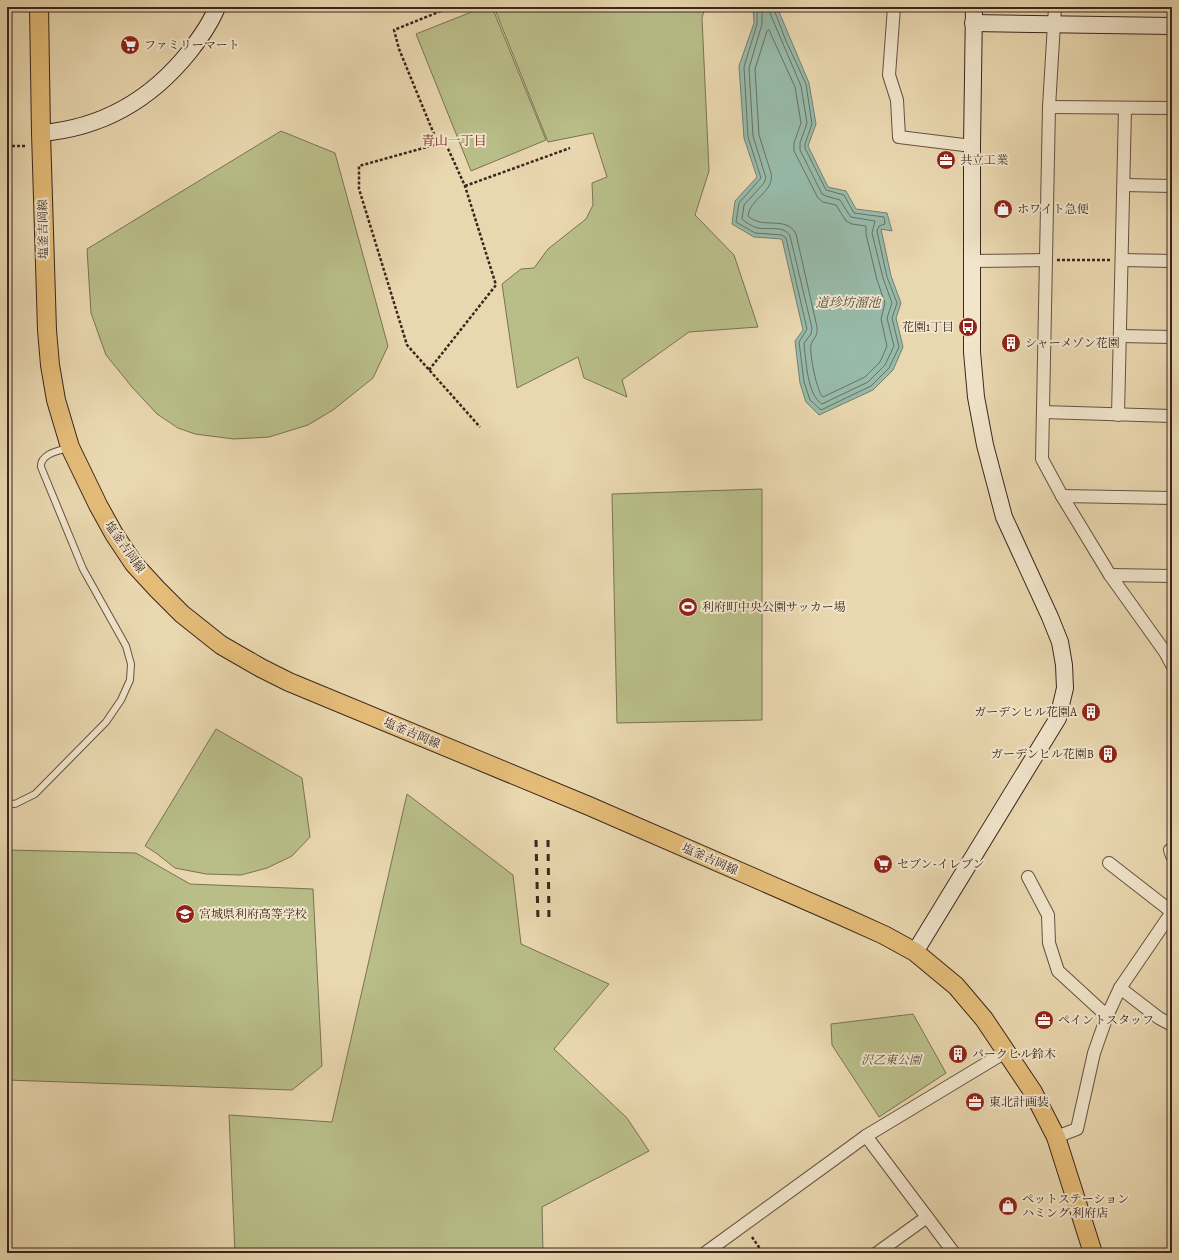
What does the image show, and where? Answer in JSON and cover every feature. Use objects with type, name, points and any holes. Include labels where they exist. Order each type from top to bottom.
[{"type":"main road","name":"塩釜吉岡線","points":[[40,7],[41,133],[47,330],[50,365],[56,400],[70,447],[98,506],[134,564],[182,614],[221,645],[289,682],[589,806],[884,934],[915,952],[956,986],[984,1019],[1034,1092],[1056,1137],[1094,1253]]},
{"type":"street","points":[[41,133],[63,131],[91,124],[135,103],[160,85],[178,66],[202,36],[217,7]]},
{"type":"street","points":[[894,7],[889,75],[897,100],[899,137],[972,146]]},
{"type":"street","points":[[915,952],[1058,718],[1065,688],[1064,665],[1060,642],[1004,516],[985,445],[976,397],[972,352],[974,7]]},
{"type":"street","points":[[1055,7],[1049,107],[1042,458],[1062,496],[1110,575],[1168,652],[1172,665]]},
{"type":"street","points":[[973,23],[1172,26]]},
{"type":"street","points":[[1049,107],[1172,108]]},
{"type":"street","points":[[1118,415],[1125,108]]},
{"type":"street","points":[[1124,185],[1172,186]]},
{"type":"street","points":[[972,261],[1046,260]]},
{"type":"street","points":[[1122,260],[1172,261]]},
{"type":"street","points":[[1120,336],[1172,338]]},
{"type":"street","points":[[1043,412],[1172,416]]},
{"type":"street","points":[[1062,496],[1172,498]]},
{"type":"street","points":[[1110,575],[1172,576]]},
{"type":"street","points":[[1056,1137],[1076,1129],[1094,1053],[1107,1016],[1120,988],[1172,912],[1109,863]]},
{"type":"street","points":[[1028,877],[1048,915],[1049,943],[1058,971],[1107,1016]]},
{"type":"street","points":[[1120,988],[1160,1018],[1172,1025]]},
{"type":"street","points":[[705,1253],[866,1136],[1007,1051]]},
{"type":"street","points":[[866,1136],[954,1253]]},
{"type":"street","points":[[877,1253],[927,1217]]},
{"type":"lane","points":[[7,803],[15,804],[35,794],[106,722],[121,700],[130,680],[131,664],[126,646],[82,569],[41,467],[41,463],[45,456],[70,447]]},
{"type":"path","points":[[438,144],[399,48],[394,30],[451,7]]},
{"type":"path","points":[[429,370],[496,285],[465,186],[445,142],[359,166],[359,189],[407,345],[429,370],[480,427]]},
{"type":"path","points":[[7,146],[25,146]]},
{"type":"path","points":[[465,186],[570,148]]},
{"type":"path","points":[[1046,260],[1122,260]]},
{"type":"path","points":[[752,1238],[762,1253]]},
{"type":"green space","points":[[484,7],[492,7],[546,140],[471,171],[416,34]]},
{"type":"green space","points":[[494,7],[705,7],[702,18],[709,171],[695,215],[734,255],[758,327],[689,332],[622,380],[627,397],[584,378],[578,357],[517,388],[502,284],[521,269],[534,268],[548,249],[586,219],[593,205],[592,183],[607,177],[593,133],[548,142]]},
{"type":"green space","points":[[281,131],[335,153],[388,346],[373,378],[333,410],[308,425],[269,437],[234,439],[195,434],[178,428],[157,414],[132,387],[106,355],[91,313],[87,249]]},
{"type":"green space","name":"利府町中央公園サッカー場","points":[[762,489],[762,720],[617,723],[612,494]]},
{"type":"green space","points":[[216,729],[302,778],[310,837],[292,856],[267,868],[241,875],[206,874],[175,868],[145,846]]},
{"type":"green space","points":[[407,794],[513,875],[521,944],[609,984],[554,1049],[627,1118],[649,1151],[542,1207],[543,1253],[235,1253],[229,1115],[332,1122]]},
{"type":"green space","points":[[7,850],[136,853],[190,884],[313,889],[322,1066],[292,1090],[7,1080]]},
{"type":"green space","name":"沢乙東公園","points":[[913,1014],[946,1073],[879,1117],[832,1045],[831,1024]]},
{"type":"water","name":"道珍坊溜池","points":[[753,7],[777,7],[809,83],[816,124],[808,146],[828,187],[846,191],[856,209],[887,213],[892,231],[881,229],[891,276],[901,303],[896,318],[903,347],[893,370],[873,390],[819,415],[806,402],[800,383],[795,341],[803,330],[782,239],[754,237],[732,224],[735,201],[757,177],[744,138],[739,66],[754,23]]},
{"type":"railway","points":[[536,840],[538,922]]},
{"type":"railway","points":[[548,840],[549,922]]},
{"type":"place","name":"ファミリーマート","points":[[130,45]]},
{"type":"place","name":"共立工業","points":[[946,160]]},
{"type":"place","name":"ホワイト急便","points":[[1003,209]]},
{"type":"place","name":"花園1丁目","points":[[968,327]]},
{"type":"place","name":"シャーメゾン花園","points":[[1011,343]]},
{"type":"place","name":"利府町中央公園サッカー場","points":[[688,607]]},
{"type":"place","name":"ガーデンヒル花園A","points":[[1091,712]]},
{"type":"place","name":"ガーデンヒル花園B","points":[[1108,754]]},
{"type":"place","name":"セブン-イレブン","points":[[883,864]]},
{"type":"place","name":"宮城県利府高等学校","points":[[185,914]]},
{"type":"place","name":"ペイントスタッフ","points":[[1044,1020]]},
{"type":"place","name":"パークヒル鈴木","points":[[958,1054]]},
{"type":"place","name":"東北計画装","points":[[975,1102]]},
{"type":"place","name":"ペットステーション ハミング 利府店","points":[[1008,1206]]},
{"type":"district","name":"青山一丁目","points":[[454,140]]}]
